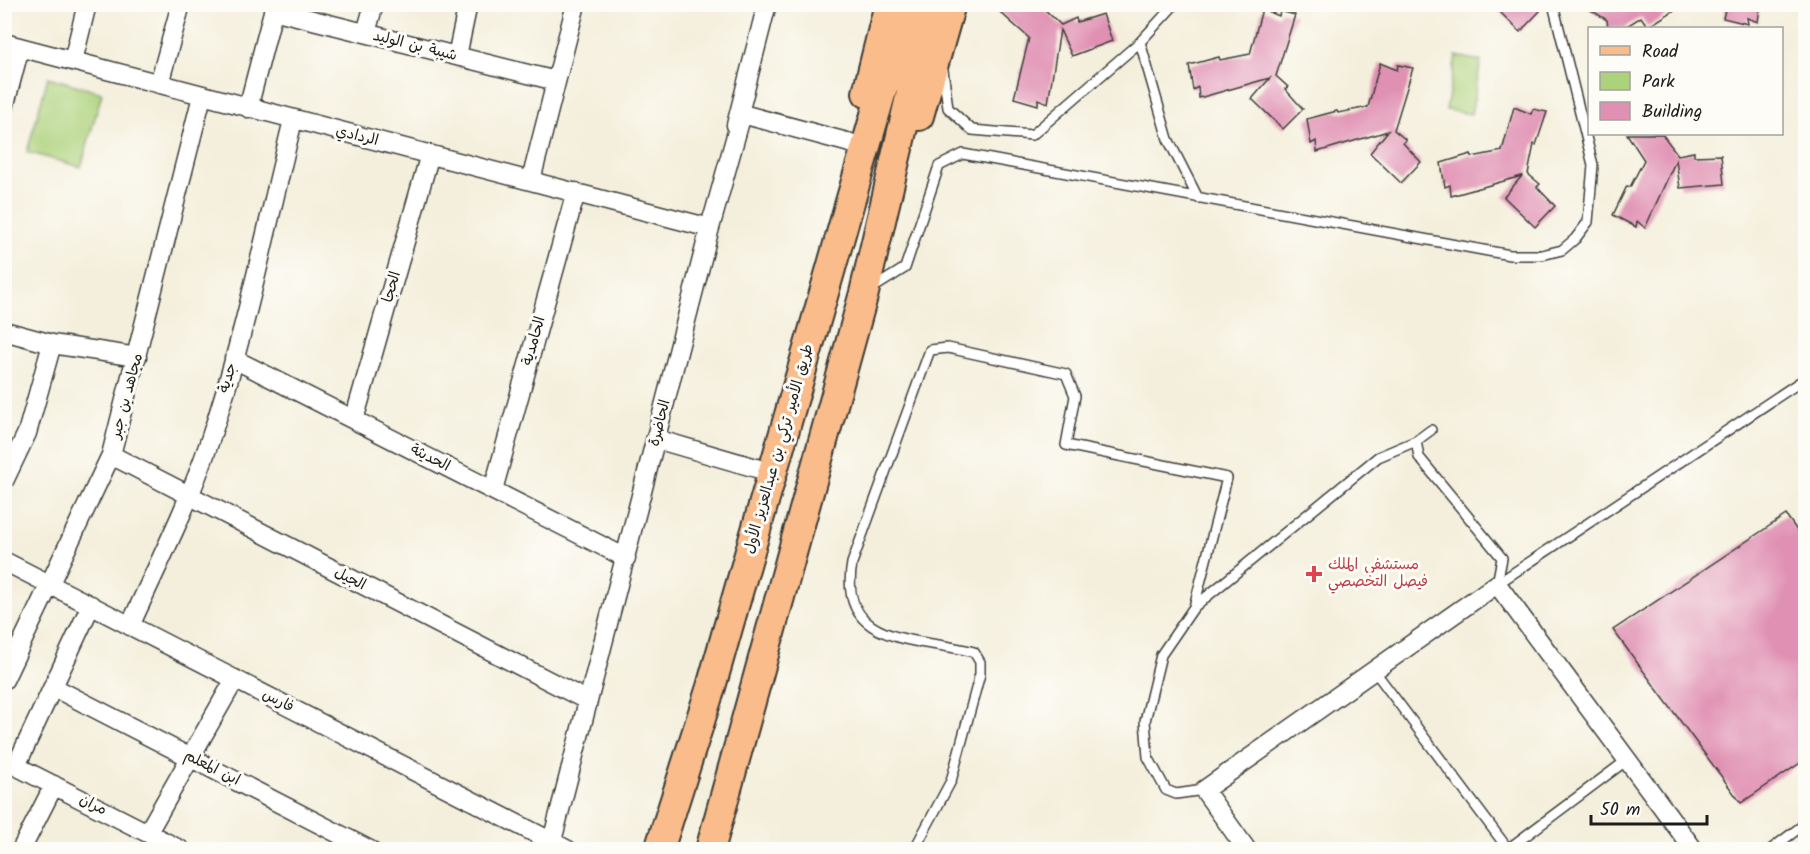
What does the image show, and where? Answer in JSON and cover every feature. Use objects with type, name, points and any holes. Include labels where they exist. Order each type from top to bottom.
[{"type":"main road","points":[[820,309],[834,225],[889,4]]},
{"type":"main road","points":[[864,293],[911,93],[903,4]]},
{"type":"main road","name":"طريق الأمير تركي بن عبدالعزيز الأول","points":[[659,849],[711,687],[770,472],[820,309],[887,73],[907,54],[929,17],[932,4]]},
{"type":"main road","points":[[710,849],[864,293],[951,4]]},
{"type":"street","points":[[74,62],[87,4]]},
{"type":"street","points":[[159,84],[181,4]]},
{"type":"street","points":[[366,33],[374,4]]},
{"type":"street","points":[[457,56],[468,4]]},
{"type":"street","points":[[531,180],[576,4]]},
{"type":"street","name":"الحاضرة","points":[[552,841],[767,4]]},
{"type":"street","points":[[248,108],[274,7]]},
{"type":"street","name":"شيبة بن الوليد","points":[[274,7],[556,81]]},
{"type":"street","points":[[4,108],[12,45]]},
{"type":"street","name":"الردادي","points":[[12,45],[710,228]]},
{"type":"street","name":"مجاهد بن جبر","points":[[4,680],[111,455],[202,96]]},
{"type":"street","points":[[710,228],[742,114],[854,144]]},
{"type":"street","name":"جدية","points":[[130,626],[189,496],[208,446],[234,359],[293,120]]},
{"type":"street","name":"الحجا","points":[[354,420],[430,154]]},
{"type":"street","name":"الحامدية","points":[[493,490],[576,192]]},
{"type":"street","points":[[4,331],[52,344],[137,357]]},
{"type":"street","points":[[4,481],[27,433],[52,344]]},
{"type":"street","name":"الحديثة","points":[[234,359],[626,558]]},
{"type":"street","points":[[656,439],[770,472]]},
{"type":"street","name":"الجيل","points":[[111,455],[588,702]]},
{"type":"street","name":"فارس","points":[[4,561],[568,849]]},
{"type":"street","points":[[1247,849],[1204,790],[1497,584],[1694,849]]},
{"type":"street","points":[[10,763],[53,687],[91,605]]},
{"type":"street","points":[[148,832],[235,679]]},
{"type":"street","name":"ابن المعلم","points":[[53,687],[370,849]]},
{"type":"street","name":"مران","points":[[10,763],[181,849]]},
{"type":"street","points":[[21,849],[54,785]]},
{"type":"lane","points":[[956,4],[943,67],[944,92],[948,108],[972,130],[1032,135],[1140,42],[1175,4]]},
{"type":"lane","points":[[864,293],[905,268],[939,166],[963,154],[1510,255],[1542,255],[1562,250],[1575,239],[1587,222],[1593,165],[1553,4]]},
{"type":"lane","points":[[1140,42],[1168,139],[1198,198]]},
{"type":"lane","points":[[914,849],[951,781],[980,674],[980,662],[974,652],[888,636],[873,628],[854,607],[849,580],[852,563],[930,350],[948,348],[1066,374],[1075,396],[1066,445],[1227,478],[1194,607]]},
{"type":"lane","points":[[1497,584],[1806,378]]},
{"type":"lane","points":[[1204,790],[1176,794],[1166,790],[1148,757],[1145,721],[1161,655],[1194,607],[1378,457],[1416,441],[1431,430]]},
{"type":"lane","points":[[1416,441],[1419,457],[1502,558],[1497,584]]},
{"type":"lane","points":[[1373,669],[1508,849],[1627,760]]},
{"type":"lane","points":[[1770,849],[1806,824]]},
{"type":"green space","points":[[1456,56],[1481,61],[1471,114],[1446,110]]},
{"type":"green space","points":[[48,77],[102,93],[81,167],[27,152]]},
{"type":"building","points":[[991,4],[1039,4],[1061,25],[1076,18],[1077,22],[1103,14],[1112,41],[1072,56],[1060,30],[1048,103],[1038,99],[1038,105],[1014,98],[1029,38]]},
{"type":"building","points":[[1492,4],[1534,4],[1540,11],[1520,32]]},
{"type":"building","points":[[1581,4],[1684,4],[1648,27],[1641,17],[1626,27],[1608,27],[1607,20]]},
{"type":"building","points":[[1715,4],[1760,7],[1758,22],[1747,18],[1748,24],[1723,18],[1725,10]]},
{"type":"building","points":[[1262,9],[1279,16],[1280,11],[1295,15],[1276,76],[1288,87],[1285,89],[1303,109],[1283,129],[1252,99],[1270,78],[1199,98],[1198,87],[1193,90],[1189,65],[1219,57],[1220,60],[1250,54]]},
{"type":"building","points":[[1380,63],[1397,70],[1398,65],[1413,68],[1394,130],[1406,140],[1403,143],[1421,162],[1401,183],[1370,153],[1388,131],[1317,152],[1316,141],[1311,144],[1307,119],[1337,111],[1338,113],[1368,107]]},
{"type":"building","points":[[1514,107],[1531,114],[1533,109],[1547,112],[1536,145],[1534,144],[1528,174],[1540,184],[1537,187],[1555,206],[1535,227],[1504,197],[1522,176],[1451,196],[1450,185],[1445,187],[1441,163],[1471,154],[1472,157],[1502,151]]},
{"type":"building","points":[[1628,135],[1663,135],[1678,155],[1694,152],[1694,156],[1721,155],[1724,184],[1680,188],[1676,160],[1645,228],[1637,221],[1636,227],[1613,215],[1627,186],[1630,187],[1644,160]]},
{"type":"building","points":[[1786,515],[1806,543],[1806,759],[1741,803],[1613,630]]},
{"type":"place","name":"مستشفى الملك فيصل التخصصي","points":[[1314,574]]}]
